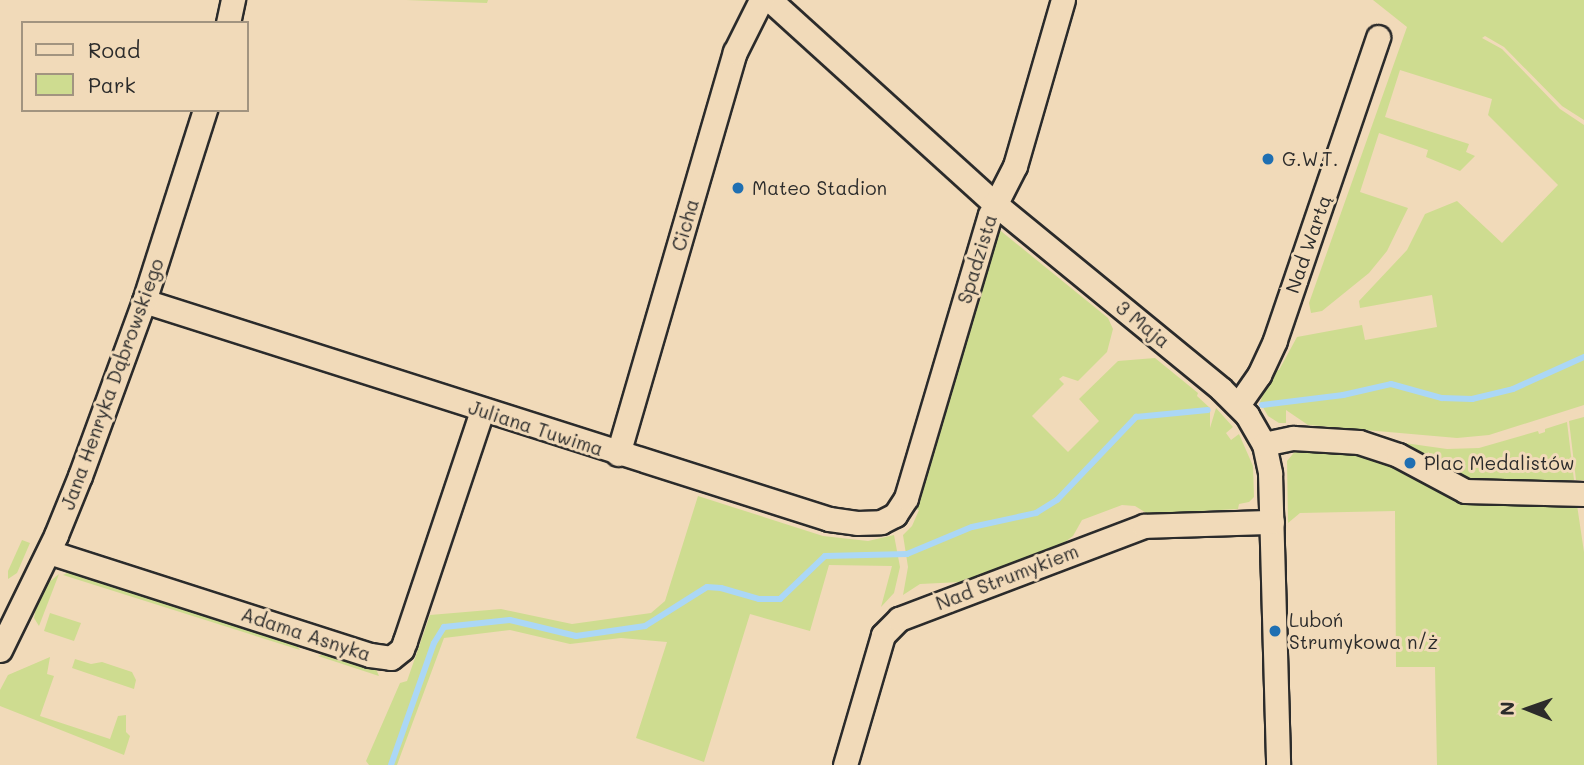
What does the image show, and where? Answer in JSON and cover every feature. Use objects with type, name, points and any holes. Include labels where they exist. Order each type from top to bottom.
[{"type":"street","points":[[228,21],[233,0]]},
{"type":"street","name":"Cicha","points":[[618,454],[735,52],[761,0]]},
{"type":"street","name":"3 Maja","points":[[770,0],[995,203],[1238,405],[1264,444],[1270,473],[1278,765]]},
{"type":"street","name":"Spadzista","points":[[911,482],[995,203],[1015,166],[1063,0]]},
{"type":"street","name":"Nad Wartą","points":[[1238,405],[1259,374],[1275,340],[1378,37]]},
{"type":"street","name":"Jana Henryka Dąbrowskiego","points":[[0,650],[10,606],[49,552],[84,466],[144,301],[204,112]]},
{"type":"street","name":"Juliana Tuwima","points":[[144,301],[482,411],[830,519],[858,523],[881,522],[895,516],[902,508],[911,482]]},
{"type":"street","name":"Adama Asnyka","points":[[49,552],[370,654],[391,657],[402,649],[405,641],[482,411]]},
{"type":"street","points":[[1264,444],[1293,438],[1352,441],[1385,450],[1465,491],[1584,494]]},
{"type":"street","name":"Nad Strumykiem","points":[[845,765],[883,635],[899,619],[1144,526],[1272,522]]},
{"type":"green space","points":[[406,0],[488,0],[487,3]]},
{"type":"green space","points":[[1373,0],[1584,0],[1584,120],[1562,106],[1504,47],[1485,36],[1482,38],[1502,49],[1560,109],[1584,125],[1584,405],[1489,435],[1457,438],[1308,425],[1286,410],[1286,423],[1279,423],[1268,416],[1260,402],[1265,390],[1262,388],[1270,372],[1279,370],[1297,337],[1362,325],[1365,340],[1437,327],[1432,295],[1360,308],[1359,301],[1407,250],[1425,214],[1457,201],[1502,243],[1558,185],[1488,115],[1492,99],[1400,70],[1385,117],[1469,144],[1466,152],[1475,156],[1460,171],[1426,157],[1428,150],[1379,133],[1360,192],[1408,208],[1387,251],[1369,273],[1322,311],[1311,313],[1309,303],[1407,27]]},
{"type":"green space","points":[[996,227],[1108,318],[1113,329],[1107,352],[1078,381],[1063,376],[1059,379],[1064,384],[1032,416],[1068,452],[1099,421],[1079,399],[1118,361],[1155,358],[1198,393],[1197,396],[1210,408],[1210,428],[1216,408],[1233,427],[1226,433],[1231,440],[1239,434],[1253,466],[1254,497],[1249,502],[1239,504],[1238,509],[1148,514],[1135,506],[1122,505],[1082,520],[1073,536],[1061,545],[961,582],[920,584],[903,595],[908,567],[903,535],[912,526],[919,510],[912,507]]},
{"type":"green space","points":[[1584,417],[1584,480],[1576,480],[1569,421]]},
{"type":"green space","points":[[1567,422],[1574,480],[1497,483],[1464,479],[1390,441],[1447,449],[1479,448],[1538,431],[1539,434],[1545,432],[1545,429]]},
{"type":"green space","points":[[1297,449],[1363,454],[1399,468],[1445,494],[1474,504],[1577,505],[1584,552],[1584,765],[1437,765],[1435,667],[1396,667],[1395,511],[1300,513],[1288,523],[1287,461]]},
{"type":"green space","points":[[698,496],[823,536],[868,541],[894,535],[900,567],[894,593],[881,607],[892,566],[829,565],[810,631],[750,614],[704,762],[636,738],[667,642],[621,638],[570,644],[510,630],[444,638],[397,765],[369,765],[366,761],[400,683],[407,681],[430,615],[501,609],[572,624],[651,613],[665,601]]},
{"type":"green space","points":[[22,540],[30,543],[17,573],[8,579],[8,571]]},
{"type":"green space","points":[[69,572],[294,642],[300,650],[63,575]]},
{"type":"green space","points":[[59,574],[39,626],[34,618],[36,607],[47,584]]},
{"type":"green space","points":[[50,613],[81,623],[74,641],[44,631]]},
{"type":"green space","points":[[328,653],[376,669],[379,676],[318,656]]},
{"type":"green space","points":[[50,657],[47,674],[54,676],[40,716],[110,739],[118,716],[126,715],[126,732],[130,736],[124,755],[0,706],[0,690],[8,675]]},
{"type":"green space","points":[[75,659],[91,664],[102,662],[132,672],[136,680],[134,689],[72,668]]},
{"type":"waterway","points":[[1262,405],[1343,395],[1391,384],[1442,398],[1472,399],[1513,389],[1584,357]]},
{"type":"waterway","points":[[391,765],[434,643],[444,627],[510,620],[576,636],[645,626],[707,587],[721,588],[759,599],[780,599],[825,556],[907,554],[972,527],[1036,513],[1057,500],[1136,417],[1208,410]]},
{"type":"place","name":"G.W.T.","points":[[1268,159]]},
{"type":"place","name":"Mateo Stadion","points":[[738,188]]},
{"type":"place","name":"Plac Medalistów","points":[[1410,463]]},
{"type":"place","name":"Luboń Strumykowa n/ż","points":[[1275,631]]}]
